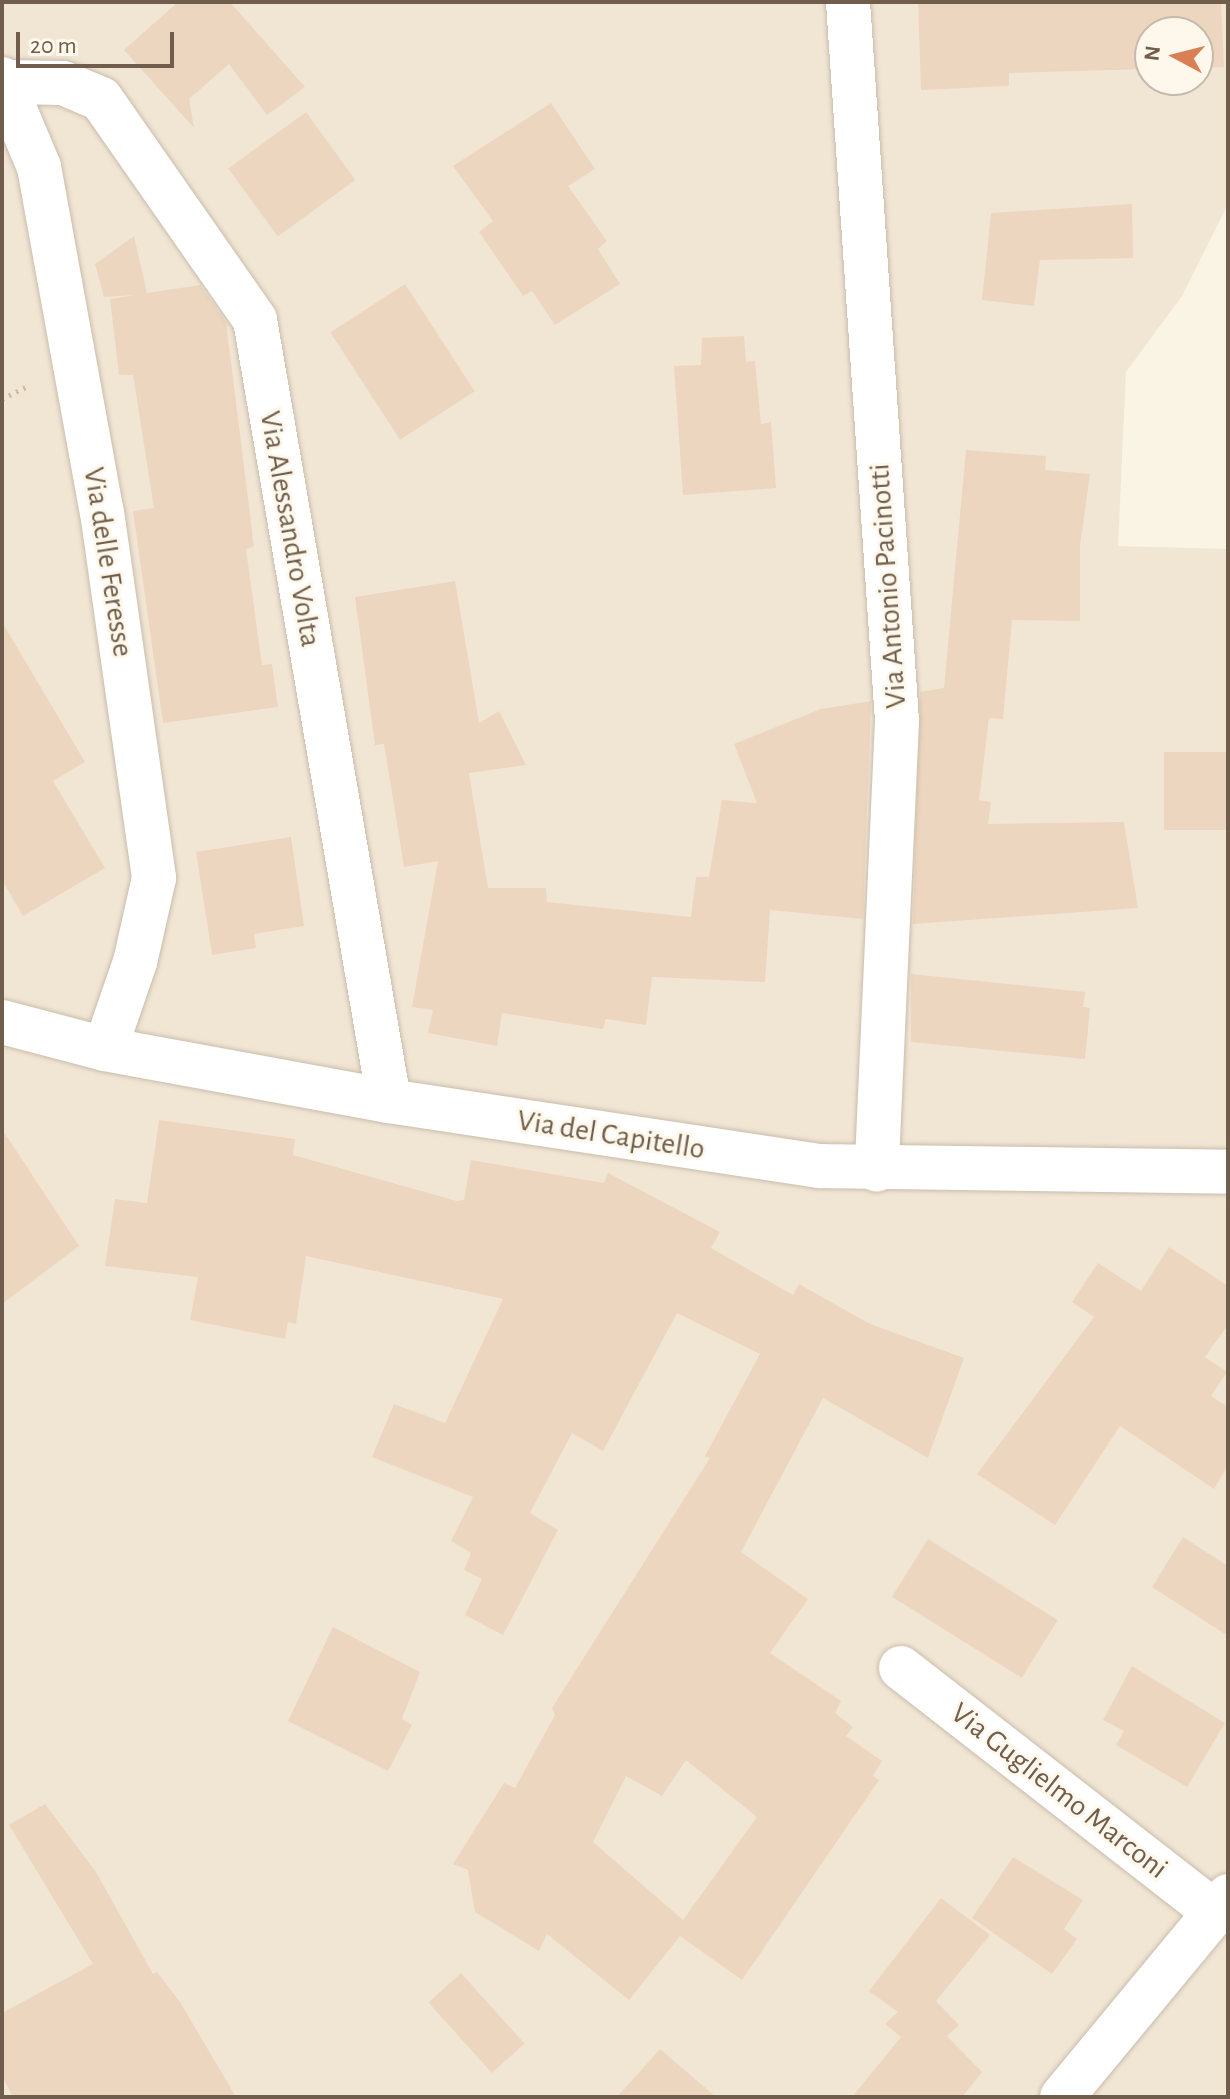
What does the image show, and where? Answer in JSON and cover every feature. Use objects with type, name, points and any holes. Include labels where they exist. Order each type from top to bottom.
[{"type":"street","name":"Via Antonio Pacinotti","points":[[848,2],[897,721],[877,1170]]},
{"type":"street","name":"Via delle Feresse","points":[[4,80],[39,167],[102,512],[154,878],[135,962],[105,1049]]},
{"type":"street","name":"Via Alessandro Volta","points":[[4,80],[63,83],[101,99],[255,320],[389,1101]]},
{"type":"street","name":"Via del Capitello","points":[[2,1022],[105,1049],[389,1101],[877,1170],[1228,1172]]},
{"type":"street","name":"Via Guglielmo Marconi","points":[[901,1668],[1222,1905],[1062,2097]]},
{"type":"shaded area","points":[[2,2],[1228,2],[1228,204],[1182,296],[1126,372],[1118,546],[1228,549],[1228,2097],[2,2097]]},
{"type":"building","points":[[178,2],[230,2],[305,87],[267,115],[229,64],[189,99],[194,128],[124,50]]},
{"type":"building","points":[[918,2],[1221,2],[1224,67],[1214,67],[1214,16],[1134,16],[1134,69],[1009,73],[1009,86],[921,90]]},
{"type":"building","points":[[551,103],[595,169],[568,186],[607,241],[598,249],[620,284],[555,325],[532,291],[523,296],[479,232],[493,221],[453,166]]},
{"type":"building","points":[[306,112],[355,180],[278,236],[228,168]]},
{"type":"building","points":[[1132,204],[1133,258],[1040,260],[1034,306],[982,300],[991,213]]},
{"type":"building","points":[[134,236],[147,293],[200,285],[226,322],[254,547],[246,549],[262,665],[272,664],[278,707],[163,723],[133,511],[154,508],[133,375],[119,375],[110,299],[135,295],[104,297],[95,264]]},
{"type":"building","points":[[405,284],[475,391],[400,440],[330,332]]},
{"type":"building","points":[[744,336],[746,362],[755,361],[761,424],[771,422],[776,488],[683,495],[674,366],[701,365],[702,338]]},
{"type":"building","points":[[966,450],[1046,456],[1045,470],[1090,474],[1080,546],[1080,621],[1012,620],[1003,719],[989,718],[979,800],[991,802],[988,824],[1124,822],[1138,908],[913,924],[920,692],[944,688]]},
{"type":"building","points":[[455,581],[479,723],[499,711],[526,765],[469,773],[488,888],[546,888],[547,902],[691,917],[696,877],[709,877],[722,800],[757,803],[734,744],[821,709],[871,701],[863,919],[770,910],[765,982],[652,977],[646,1025],[606,1019],[603,1029],[502,1013],[497,1046],[428,1033],[433,1010],[412,1007],[438,861],[404,867],[384,744],[375,745],[355,597]]},
{"type":"building","points":[[2,622],[85,762],[53,781],[105,868],[23,916],[2,880]]},
{"type":"building","points":[[1164,752],[1228,752],[1228,830],[1164,830]]},
{"type":"building","points":[[291,837],[304,926],[254,934],[256,948],[212,955],[196,852]]},
{"type":"building","points":[[911,974],[1085,992],[1083,1007],[1090,1008],[1085,1059],[911,1042]]},
{"type":"building","points":[[159,1120],[295,1139],[293,1155],[457,1201],[464,1200],[471,1160],[604,1183],[608,1173],[720,1232],[711,1248],[793,1295],[799,1284],[870,1324],[964,1358],[928,1458],[823,1398],[741,1552],[808,1599],[770,1653],[841,1701],[835,1713],[853,1727],[846,1736],[882,1761],[873,1776],[879,1780],[742,1980],[680,1936],[629,2000],[547,1934],[539,1951],[475,1912],[468,1870],[453,1864],[504,1783],[515,1788],[555,1715],[552,1708],[710,1458],[705,1456],[760,1354],[677,1313],[603,1451],[572,1433],[530,1513],[558,1530],[503,1635],[465,1615],[482,1579],[464,1570],[471,1553],[451,1541],[473,1497],[372,1457],[394,1404],[445,1423],[503,1299],[306,1256],[296,1324],[288,1322],[285,1339],[190,1320],[198,1277],[105,1266],[115,1199],[147,1203]],"holes":[[[686,1760],[757,1817],[683,1920],[593,1842],[626,1776],[662,1796]]]},
{"type":"building","points":[[2,1129],[79,1246],[2,1304]]},
{"type":"building","points":[[1169,1247],[1228,1286],[1228,1325],[1205,1357],[1227,1372],[1211,1396],[1228,1407],[1228,1465],[1214,1489],[1120,1426],[1055,1525],[977,1474],[1094,1317],[1072,1302],[1098,1263],[1141,1291]]},
{"type":"building","points":[[1183,1537],[1228,1566],[1228,1636],[1152,1587]]},
{"type":"building","points":[[928,1539],[1058,1620],[1022,1678],[892,1597]]},
{"type":"building","points":[[333,1627],[420,1672],[402,1719],[412,1725],[388,1771],[288,1721]]},
{"type":"building","points":[[1132,1666],[1225,1723],[1187,1787],[1116,1745],[1124,1731],[1103,1720]]},
{"type":"building","points":[[45,1804],[96,1872],[153,1974],[157,1972],[180,2002],[236,2097],[13,2097],[2,2076],[2,2013],[93,1964],[9,1825]]},
{"type":"building","points":[[1013,1857],[1083,1900],[1064,1929],[1077,1939],[1052,1974],[972,1918]]},
{"type":"building","points":[[941,1898],[990,1935],[936,2001],[959,2025],[947,2036],[982,2072],[962,2097],[852,2097],[901,2037],[885,2024],[898,2012],[869,1991]]},
{"type":"building","points":[[461,1973],[525,2044],[492,2073],[428,2002]]},
{"type":"building","points":[[660,2049],[716,2097],[617,2097]]}]
